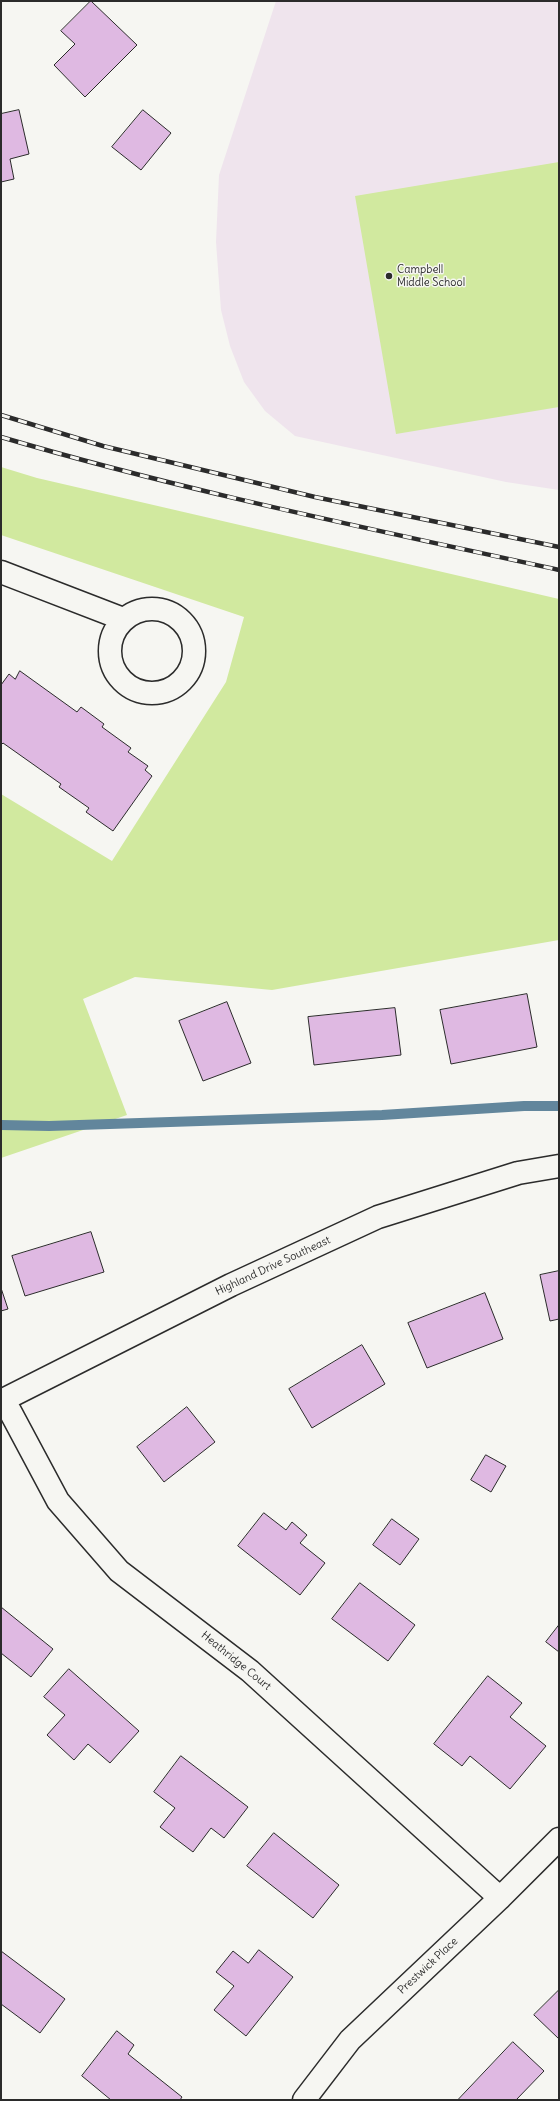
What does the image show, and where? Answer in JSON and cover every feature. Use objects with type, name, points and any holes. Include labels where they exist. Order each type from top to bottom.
[{"type":"street","points":[[1,572],[123,619]]},
{"type":"street","name":"Highland Drive Southeast","points":[[3,1401],[231,1285],[378,1218],[518,1173],[559,1166]]},
{"type":"street","name":"Heathridge Court","points":[[3,1401],[58,1501],[119,1571],[250,1671],[500,1898]]},
{"type":"street","name":"Prestwick Place","points":[[304,2100],[350,2040],[500,1898],[559,1839]]},
{"type":"shaded area","name":"Campbell Middle School","points":[[276,1],[559,1],[559,490],[506,482],[295,436],[265,411],[244,382],[230,346],[221,310],[216,242],[219,175]]},
{"type":"green space","points":[[559,162],[559,407],[396,434],[355,196]]},
{"type":"green space","points":[[1,467],[37,478],[559,599],[559,940],[272,990],[135,977],[83,999],[127,1115],[1,1158],[1,794],[112,861],[226,682],[244,617],[1,535]]},
{"type":"building","points":[[91,1],[137,45],[85,97],[54,65],[75,44],[61,31]]},
{"type":"building","points":[[19,110],[29,154],[10,159],[14,179],[1,182],[1,114]]},
{"type":"building","points":[[143,110],[171,133],[141,170],[112,147]]},
{"type":"building","points":[[20,671],[77,712],[81,707],[104,724],[102,727],[131,748],[128,752],[148,766],[145,770],[152,776],[113,831],[86,812],[89,808],[59,787],[61,784],[3,743],[1,745],[1,685],[9,674],[15,679]]},
{"type":"building","points":[[527,994],[537,1047],[451,1064],[440,1010]]},
{"type":"building","points":[[227,1002],[251,1063],[203,1081],[179,1021]]},
{"type":"building","points":[[395,1008],[401,1055],[314,1065],[308,1017]]},
{"type":"building","points":[[91,1232],[104,1272],[25,1296],[12,1256]]},
{"type":"building","points":[[559,1271],[559,1319],[550,1321],[540,1275]]},
{"type":"building","points":[[1,1288],[8,1309],[1,1311]]},
{"type":"building","points":[[485,1293],[503,1339],[427,1368],[408,1323]]},
{"type":"building","points":[[362,1345],[385,1384],[312,1428],[289,1389]]},
{"type":"building","points":[[187,1407],[215,1442],[164,1482],[137,1447]]},
{"type":"building","points":[[486,1455],[506,1466],[491,1492],[471,1480]]},
{"type":"building","points":[[264,1513],[286,1530],[292,1522],[307,1535],[300,1543],[325,1563],[300,1595],[238,1546]]},
{"type":"building","points":[[392,1519],[419,1539],[400,1565],[373,1545]]},
{"type":"building","points":[[360,1583],[415,1625],[388,1661],[332,1619]]},
{"type":"building","points":[[1,1607],[53,1649],[31,1677],[1,1653]]},
{"type":"building","points":[[559,1625],[559,1652],[546,1642]]},
{"type":"building","points":[[69,1669],[139,1731],[110,1763],[88,1744],[74,1760],[47,1735],[65,1715],[44,1697]]},
{"type":"building","points":[[488,1676],[522,1703],[510,1717],[546,1746],[510,1789],[470,1756],[462,1766],[434,1744]]},
{"type":"building","points":[[181,1756],[248,1807],[224,1838],[211,1828],[193,1852],[160,1827],[175,1808],[154,1792]]},
{"type":"building","points":[[274,1833],[339,1885],[313,1918],[247,1866]]},
{"type":"building","points":[[259,1950],[293,1977],[246,2036],[214,2010],[234,1986],[216,1972],[233,1951],[248,1963]]},
{"type":"building","points":[[1,1951],[65,1999],[40,2033],[1,2004]]},
{"type":"building","points":[[559,1990],[559,2039],[534,2015]]},
{"type":"building","points":[[117,2031],[134,2045],[128,2054],[182,2097],[180,2100],[111,2100],[82,2076]]},
{"type":"building","points":[[513,2042],[544,2071],[516,2100],[458,2100]]},
{"type":"waterway","points":[[1,1125],[49,1126],[382,1115],[524,1106],[559,1106]]},
{"type":"railway","points":[[1,415],[103,446],[315,497],[559,547]]},
{"type":"railway","points":[[1,437],[70,457],[209,492],[559,570]]},
{"type":"place","name":"Campbell Middle School","points":[[389,276]]}]
